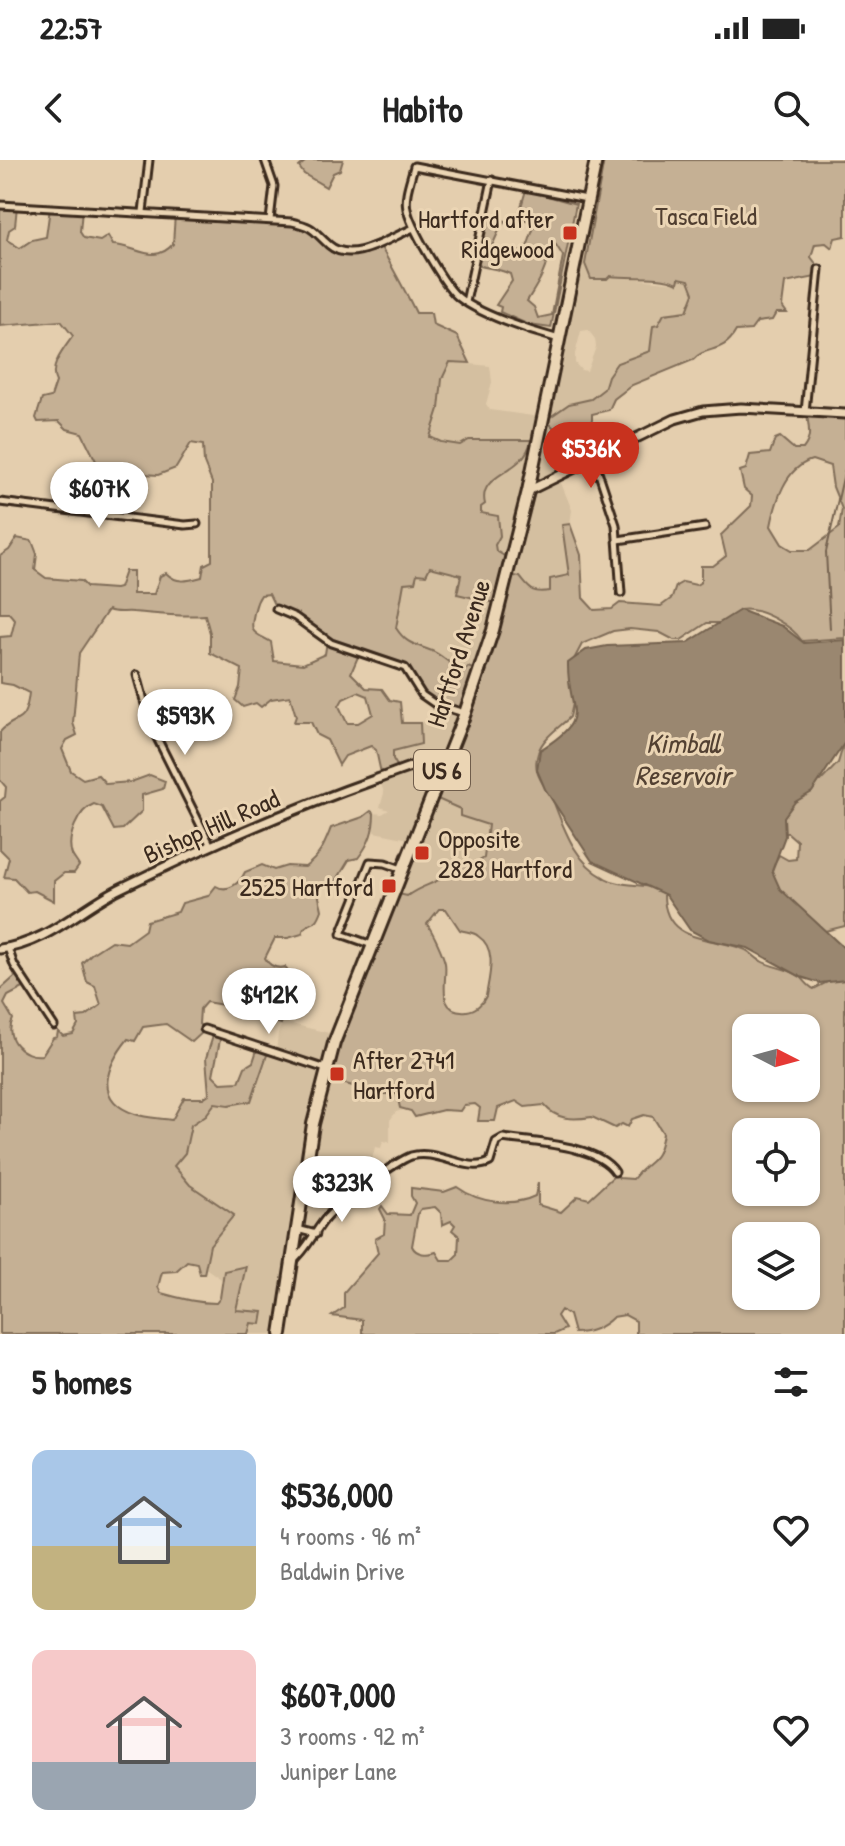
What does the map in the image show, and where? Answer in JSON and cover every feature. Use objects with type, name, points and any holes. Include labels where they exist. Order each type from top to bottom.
[{"type":"highway","name":"Hartford Avenue","points":[[281,1334],[313,1124],[327,1069],[372,945],[465,713],[493,630],[528,491],[596,160]]},
{"type":"street","points":[[143,212],[149,160]]},
{"type":"street","points":[[265,160],[274,186],[270,220]]},
{"type":"street","points":[[559,339],[466,302],[448,285],[414,228],[406,207],[415,163],[588,200]]},
{"type":"street","points":[[466,302],[492,180]]},
{"type":"street","points":[[0,205],[270,220],[311,226],[340,252],[352,253],[414,228]]},
{"type":"street","points":[[805,412],[819,269]]},
{"type":"street","points":[[528,491],[675,419],[703,411],[741,408],[845,414]]},
{"type":"street","points":[[594,459],[618,540],[621,593]]},
{"type":"street","points":[[0,502],[197,524]]},
{"type":"street","points":[[618,540],[705,527]]},
{"type":"street","points":[[276,609],[295,617],[331,643],[405,668],[422,695],[435,704],[465,713]]},
{"type":"street","points":[[137,675],[151,726],[211,847]]},
{"type":"street","name":"Bishop Hill Road","points":[[4,948],[55,930],[115,891],[211,847],[356,786],[447,757]]},
{"type":"street","points":[[372,945],[341,934],[348,913],[370,862],[402,869]]},
{"type":"street","points":[[4,948],[54,1026]]},
{"type":"street","points":[[204,1029],[327,1069]]},
{"type":"street","points":[[292,1263],[327,1217],[385,1172],[410,1157],[422,1155],[470,1165],[488,1164],[496,1142],[503,1138],[595,1154],[615,1172]]},
{"type":"street","points":[[297,1228],[316,1234]]},
{"type":"shaded area","points":[[573,260],[585,264],[591,279],[610,276],[678,283],[679,278],[689,280],[694,292],[687,311],[675,312],[660,320],[650,350],[617,363],[604,389],[591,399],[569,404],[547,421],[563,428],[569,440],[567,446],[581,466],[559,478],[572,510],[570,524],[562,525],[570,575],[552,584],[550,591],[534,594],[521,580],[508,575],[505,556],[496,551],[481,513],[483,496],[489,483],[514,467],[523,438],[510,442],[469,440],[460,445],[430,437],[439,409],[442,379],[450,362],[490,366],[492,382],[486,404],[490,410],[540,417]],"holes":[[[588,330],[595,339],[596,347],[587,371],[581,370],[575,363],[581,331]]]},
{"type":"shaded area","points":[[429,567],[462,575],[456,592],[500,605],[479,672],[459,669],[432,651],[411,645],[396,628],[404,583]]},
{"type":"shaded area","points":[[434,704],[464,713],[433,797],[461,809],[460,816],[488,825],[489,835],[484,858],[473,865],[457,864],[445,879],[430,886],[421,886],[407,897],[394,893],[414,840],[374,832],[373,819],[374,813],[382,814],[389,810],[380,807],[384,793],[380,780],[393,759],[392,751],[403,746],[419,745],[420,723],[428,720]]},
{"type":"shaded area","points":[[283,1022],[337,1035],[323,1078],[384,1094],[397,1094],[403,1110],[396,1112],[390,1120],[390,1142],[383,1141],[381,1148],[375,1147],[371,1164],[380,1176],[321,1218],[292,1266],[278,1334],[248,1334],[247,1313],[236,1310],[239,1268],[229,1271],[224,1281],[204,1267],[210,1245],[233,1217],[188,1183],[174,1166],[185,1153],[191,1125],[206,1115],[215,1103],[229,1105],[251,1101],[268,1052],[276,1052]]},
{"type":"green space","points":[[307,160],[343,160],[340,170],[333,173],[326,187],[304,174],[299,167]]},
{"type":"green space","name":"Tasca Field","points":[[604,160],[845,160],[845,236],[835,238],[832,248],[826,243],[815,244],[811,257],[817,265],[816,277],[785,283],[782,306],[787,313],[776,313],[772,320],[757,322],[751,330],[736,331],[726,344],[632,385],[614,399],[609,410],[592,414],[592,428],[609,452],[581,466],[567,446],[569,440],[563,429],[555,429],[546,420],[569,404],[591,399],[604,389],[617,363],[650,351],[653,326],[658,325],[664,314],[687,311],[694,293],[689,280],[679,278],[678,283],[654,278],[610,276],[607,279],[591,279],[585,264]]},
{"type":"green space","points":[[526,190],[576,204],[551,328],[529,325],[500,312],[501,307],[496,305],[512,281],[510,274],[472,263],[483,218],[507,221],[501,226],[492,246],[505,256],[526,250],[534,227],[529,221],[518,217]],"holes":[[[556,245],[563,256],[552,315],[538,318],[534,307],[527,301],[544,269],[548,247]]]},
{"type":"green space","points":[[0,205],[17,206],[15,226],[9,230],[7,240],[20,248],[32,240],[46,237],[50,208],[82,210],[80,232],[84,238],[100,241],[108,236],[113,245],[151,254],[166,250],[173,244],[175,214],[311,227],[339,250],[350,251],[377,240],[416,313],[431,313],[433,325],[457,336],[470,363],[450,362],[442,379],[439,409],[430,437],[460,445],[469,440],[531,440],[520,460],[488,485],[484,493],[485,504],[481,507],[481,513],[498,516],[500,536],[495,545],[496,551],[511,560],[508,575],[520,577],[535,591],[550,591],[550,579],[569,575],[562,525],[570,524],[581,555],[583,598],[594,610],[612,609],[620,603],[661,606],[672,598],[676,586],[683,582],[696,585],[701,582],[701,566],[713,566],[726,556],[721,535],[751,506],[752,496],[744,489],[740,471],[746,469],[750,455],[770,453],[775,439],[780,437],[794,449],[803,449],[809,436],[807,413],[845,414],[845,638],[802,641],[774,618],[756,611],[740,610],[741,614],[729,623],[707,623],[681,640],[659,632],[630,629],[613,631],[582,644],[571,665],[574,699],[570,717],[543,742],[536,768],[573,845],[586,864],[618,883],[659,889],[664,893],[666,910],[672,922],[681,930],[692,936],[746,950],[759,960],[796,974],[814,989],[845,973],[845,1334],[636,1334],[636,1321],[625,1315],[613,1317],[595,1329],[574,1333],[569,1315],[561,1310],[557,1316],[565,1329],[554,1334],[365,1334],[362,1333],[362,1320],[332,1316],[344,1308],[344,1292],[378,1253],[375,1239],[384,1234],[385,1219],[380,1209],[382,1206],[388,1214],[410,1215],[415,1203],[411,1188],[444,1192],[457,1187],[475,1197],[506,1202],[535,1196],[538,1183],[538,1205],[561,1212],[578,1196],[589,1199],[616,1174],[619,1178],[633,1179],[656,1156],[663,1133],[653,1117],[644,1115],[632,1119],[628,1127],[622,1124],[615,1128],[592,1117],[565,1118],[544,1105],[525,1107],[516,1101],[498,1108],[495,1121],[478,1121],[480,1108],[475,1104],[464,1105],[460,1111],[443,1110],[415,1117],[411,1111],[400,1108],[397,1094],[383,1094],[323,1078],[394,893],[407,896],[444,877],[457,864],[473,865],[484,858],[488,825],[460,816],[460,809],[433,797],[464,716],[434,704],[424,696],[405,669],[360,652],[351,673],[366,688],[382,689],[390,700],[400,702],[402,723],[420,723],[421,744],[393,751],[393,759],[400,771],[382,778],[376,750],[371,746],[345,756],[339,765],[327,740],[317,735],[311,722],[294,722],[296,716],[290,696],[271,699],[261,707],[256,703],[243,707],[235,700],[242,669],[210,653],[210,633],[205,615],[108,610],[79,653],[73,723],[77,735],[67,740],[62,749],[71,771],[83,779],[98,775],[106,784],[131,782],[150,775],[165,781],[163,789],[142,795],[142,811],[123,829],[114,830],[102,807],[94,804],[83,812],[75,825],[71,841],[72,855],[79,866],[74,873],[64,873],[54,881],[54,901],[35,891],[27,892],[14,878],[4,877],[9,858],[0,849],[0,801],[5,797],[6,787],[0,780],[0,732],[22,716],[29,693],[0,683],[0,637],[11,636],[15,620],[9,613],[0,613],[0,556],[9,550],[17,538],[32,541],[37,554],[35,570],[46,578],[81,581],[87,587],[115,589],[119,588],[125,571],[133,571],[133,594],[154,594],[160,576],[166,573],[182,581],[202,577],[204,565],[212,561],[212,483],[204,463],[203,445],[191,443],[176,468],[158,475],[115,472],[98,465],[82,433],[67,429],[59,421],[38,422],[36,418],[42,399],[51,397],[56,382],[55,364],[73,336],[61,321],[0,326]],"holes":[[[812,460],[830,466],[833,487],[842,509],[839,528],[810,550],[792,550],[782,544],[771,526],[783,487],[803,464]],[[430,567],[461,575],[457,594],[500,604],[480,672],[468,667],[465,671],[456,667],[436,653],[408,641],[396,628],[404,583],[415,582],[417,574],[426,575]],[[269,594],[276,609],[294,617],[327,641],[325,654],[303,664],[274,661],[271,642],[257,634],[252,625],[261,595]],[[358,692],[368,696],[373,714],[358,723],[347,723],[339,706],[343,699]],[[439,909],[446,909],[460,930],[476,935],[488,948],[491,964],[486,996],[476,1008],[457,1010],[446,1001],[445,963],[427,924]],[[435,1207],[441,1213],[442,1225],[451,1221],[455,1225],[452,1230],[459,1236],[458,1254],[452,1260],[441,1260],[436,1252],[426,1254],[414,1249],[421,1209]]]},
{"type":"green space","points":[[845,739],[845,926],[825,931],[799,931],[766,878],[779,855],[788,860],[796,859],[797,841],[788,833],[773,832],[775,817],[814,781],[821,781],[838,763]]},
{"type":"green space","points":[[371,811],[374,813],[372,831],[358,858],[349,860],[335,883],[324,883],[321,887],[322,910],[318,918],[304,928],[302,934],[275,938],[265,958],[274,967],[285,967],[295,983],[281,1024],[268,1020],[262,1005],[253,1000],[244,1003],[239,1015],[229,1006],[206,1002],[200,1009],[199,1024],[205,1030],[192,1042],[166,1024],[143,1027],[135,1041],[128,1039],[110,1070],[108,1091],[121,1108],[139,1115],[172,1120],[184,1098],[203,1098],[209,1094],[206,1058],[214,1033],[221,1035],[213,1075],[221,1083],[239,1082],[257,1050],[268,1052],[251,1101],[229,1105],[215,1103],[206,1115],[191,1125],[185,1153],[174,1166],[190,1185],[234,1215],[210,1245],[204,1274],[200,1274],[197,1263],[187,1261],[176,1271],[162,1272],[158,1287],[161,1293],[216,1303],[220,1298],[224,1271],[246,1266],[236,1310],[263,1312],[261,1324],[251,1323],[248,1334],[0,1334],[0,990],[19,973],[27,986],[8,996],[4,1004],[13,1019],[11,1033],[22,1050],[42,1055],[53,1038],[57,1037],[58,1031],[63,1036],[73,1034],[78,1025],[77,1017],[86,1016],[101,1005],[95,986],[87,982],[82,963],[91,954],[111,941],[127,943],[145,930],[147,921],[178,912],[182,903],[208,896],[216,886],[233,886],[245,872],[262,865],[274,870],[287,866],[305,867],[324,845],[331,828]]},
{"type":"water","name":"Kimball Reservoir","points":[[740,610],[782,626],[804,643],[845,640],[845,742],[812,792],[795,802],[784,817],[785,836],[772,871],[780,889],[845,949],[845,980],[820,983],[801,977],[748,948],[709,940],[690,930],[666,895],[592,861],[545,789],[537,770],[540,750],[557,739],[572,721],[574,712],[568,663],[586,650],[607,646],[687,643]]},
{"type":"building","points":[[324,1156],[346,1158],[344,1170],[330,1168],[330,1173],[322,1172]]},
{"type":"waterway","points":[[830,629],[826,552],[845,469]]},
{"type":"place","name":"Hartford after Ridgewood","points":[[570,233]]},
{"type":"place","name":"Opposite 2828 Hartford","points":[[422,853]]},
{"type":"place","name":"2525 Hartford","points":[[389,886]]},
{"type":"place","name":"After 2741 Hartford","points":[[337,1074]]}]
